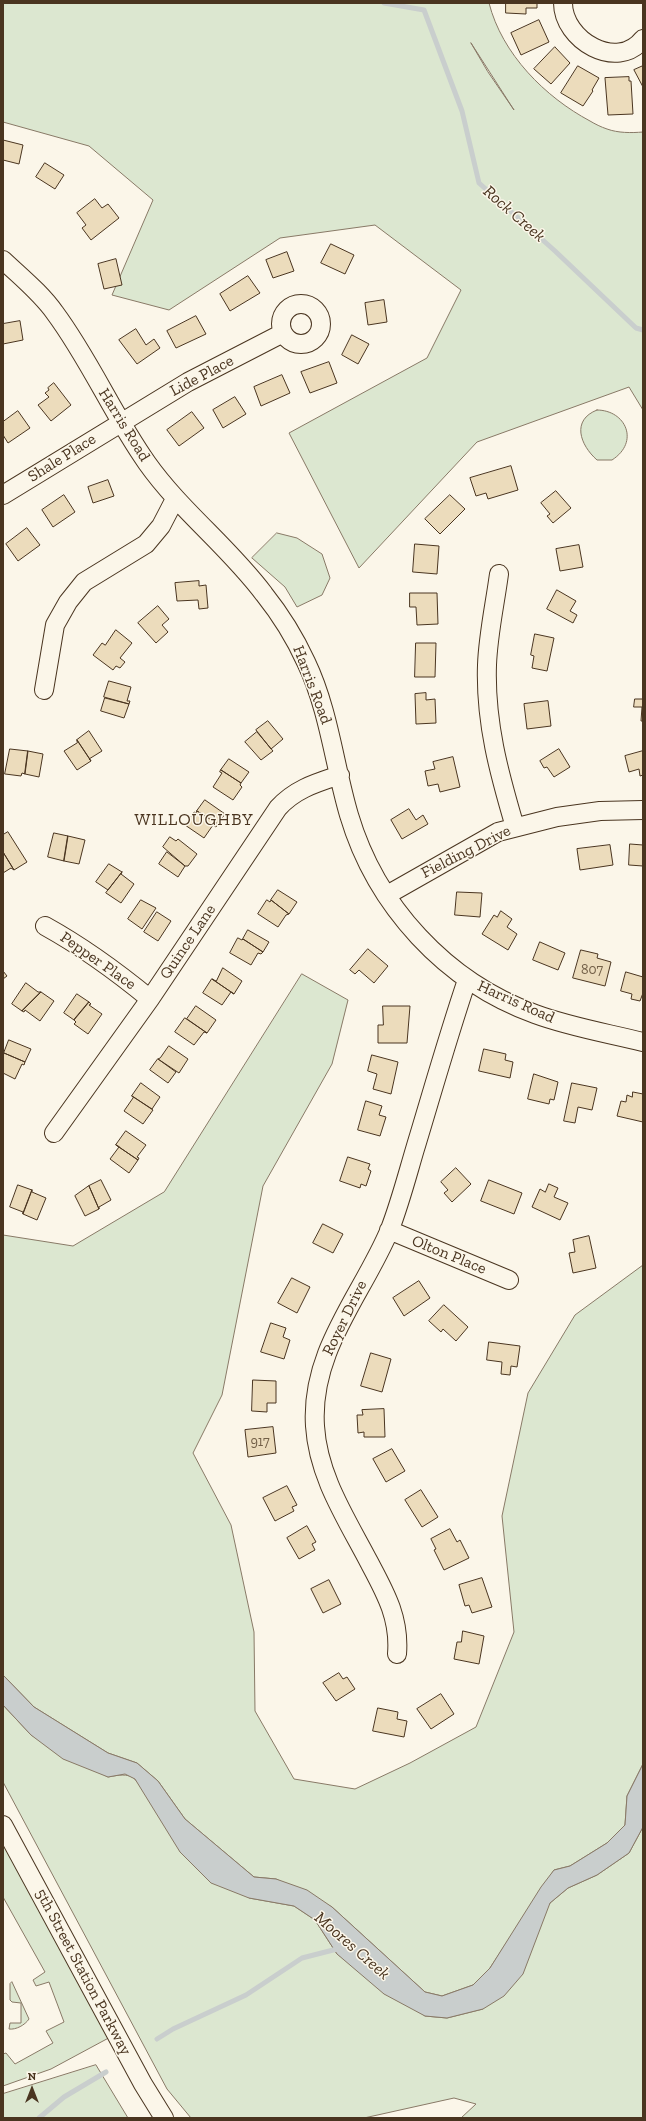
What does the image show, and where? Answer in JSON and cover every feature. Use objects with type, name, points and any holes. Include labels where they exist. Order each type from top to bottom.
[{"type":"street","points":[[563,3],[566,19],[571,28],[580,38],[594,48],[605,52],[620,52],[639,44],[643,39]]},
{"type":"street","name":"Harris Road","points":[[3,260],[25,280],[53,310],[146,462],[175,499],[264,593],[290,633],[307,663],[326,718],[348,814],[358,843],[369,866],[406,923],[427,946],[467,980],[498,998],[531,1013],[559,1022],[643,1042]]},
{"type":"street","name":"Lide Place","points":[[122,421],[188,382],[283,334]]},
{"type":"street","name":"Shale Place","points":[[3,494],[122,421]]},
{"type":"street","points":[[44,690],[55,625],[68,602],[84,582],[146,544],[161,526],[175,499]]},
{"type":"street","points":[[499,574],[487,663],[489,723],[498,770],[515,827]]},
{"type":"street","name":"Quince Lane","points":[[54,1133],[150,999],[278,808],[287,798],[300,789],[340,775]]},
{"type":"street","name":"Fielding Drive","points":[[387,895],[498,832],[557,817],[600,811],[643,810]]},
{"type":"street","name":"Pepper Place","points":[[45,926],[82,947],[116,971],[150,999]]},
{"type":"street","name":"Royer Drive","points":[[397,1654],[397,1630],[390,1602],[329,1486],[318,1451],[315,1425],[315,1399],[318,1381],[330,1343],[389,1230],[467,980]]},
{"type":"street","name":"Olton Place","points":[[389,1230],[509,1280]]},
{"type":"street","name":"5th Street Station Parkway","points":[[4,1828],[143,2084],[164,2118]]},
{"type":"green space","points":[[3,3],[489,3],[495,22],[504,40],[515,56],[542,87],[557,100],[573,111],[605,128],[629,133],[643,132],[643,410],[629,387],[477,442],[359,568],[289,433],[427,358],[461,290],[375,225],[280,238],[169,310],[112,295],[153,200],[89,146],[3,122]],"holes":[[[471,43],[514,110],[488,72]]]},
{"type":"green space","points":[[597,410],[607,411],[616,415],[626,428],[626,445],[621,453],[612,460],[597,460],[586,447],[583,440],[581,426],[589,414]]},
{"type":"green space","points":[[277,533],[297,538],[322,554],[330,578],[322,595],[297,607],[285,587],[252,558]]},
{"type":"green space","points":[[302,974],[348,1000],[332,1064],[263,1186],[222,1395],[193,1453],[231,1525],[254,1632],[255,1711],[294,1779],[355,1789],[410,1763],[476,1727],[514,1632],[502,1516],[528,1393],[575,1315],[643,1265],[643,1764],[627,1796],[625,1825],[607,1843],[570,1866],[554,1870],[490,1968],[473,1985],[442,1996],[425,1992],[332,1907],[276,1879],[254,1877],[185,1819],[158,1781],[137,1763],[108,1753],[34,1707],[3,1675],[3,1235],[73,1246],[164,1192]]},
{"type":"green space","points":[[3,1705],[31,1735],[108,1777],[123,1775],[132,1777],[136,1780],[147,1796],[249,1898],[294,1906],[315,1920],[337,1954],[425,2016],[447,2018],[483,2009],[550,1903],[568,1888],[597,1875],[629,1853],[643,1827],[643,2118],[461,2118],[476,2104],[454,2098],[364,2118],[191,2118],[167,2089],[3,1782]]},
{"type":"green space","points":[[3,1830],[116,2034],[51,2069],[3,2086],[3,2054],[6,2053],[15,2064],[53,2043],[46,2031],[64,2022],[49,1982],[36,1986],[33,1980],[45,1972],[3,1897]]},
{"type":"green space","points":[[12,1982],[29,2019],[20,2027],[9,2029],[10,2023],[21,2023],[21,2003],[12,2002],[10,2000],[10,1984]]},
{"type":"green space","points":[[96,2065],[128,2118],[3,2118],[3,2094]]},
{"type":"water","name":"Moores Creek","points":[[3,1675],[34,1707],[108,1753],[137,1763],[158,1781],[185,1819],[254,1877],[276,1879],[307,1890],[332,1907],[425,1992],[442,1996],[473,1985],[490,1968],[541,1887],[554,1870],[570,1866],[607,1843],[625,1825],[627,1796],[643,1764],[643,1827],[629,1853],[597,1875],[568,1888],[550,1903],[523,1974],[504,1996],[483,2009],[447,2018],[425,2016],[384,1994],[337,1954],[315,1920],[294,1906],[249,1898],[211,1883],[180,1852],[135,1779],[125,1774],[108,1777],[63,1759],[31,1735],[3,1705]]},
{"type":"building","points":[[506,3],[537,3],[537,8],[526,8],[526,14],[506,13]]},
{"type":"building","points":[[539,20],[549,42],[521,55],[511,33]]},
{"type":"building","points":[[555,47],[570,63],[551,84],[534,69]]},
{"type":"building","points":[[578,66],[599,78],[592,90],[593,91],[583,106],[561,93]]},
{"type":"building","points":[[643,66],[643,87],[634,70]]},
{"type":"building","points":[[629,77],[629,81],[631,81],[633,114],[608,115],[605,78]]},
{"type":"building","points":[[3,140],[23,145],[19,164],[3,160]]},
{"type":"building","points":[[45,163],[64,175],[55,189],[36,177]]},
{"type":"building","points":[[95,199],[102,208],[108,204],[119,218],[91,240],[82,228],[86,225],[77,213]]},
{"type":"building","points":[[331,244],[354,255],[345,274],[321,263]]},
{"type":"building","points":[[287,252],[294,271],[273,278],[266,260]]},
{"type":"building","points":[[116,259],[122,285],[104,289],[98,264]]},
{"type":"building","points":[[248,276],[260,293],[230,311],[220,294]]},
{"type":"building","points":[[384,300],[387,322],[368,325],[365,303]]},
{"type":"building","points":[[196,316],[206,334],[176,348],[167,331]]},
{"type":"building","points":[[20,321],[23,340],[3,344],[3,324]]},
{"type":"building","points":[[136,329],[146,345],[154,339],[160,348],[137,364],[119,340]]},
{"type":"building","points":[[352,335],[369,344],[358,364],[342,355]]},
{"type":"building","points":[[329,362],[337,383],[310,393],[301,372]]},
{"type":"building","points":[[282,375],[290,393],[261,406],[254,387]]},
{"type":"building","points":[[54,383],[71,405],[51,421],[38,405],[49,397],[45,393]]},
{"type":"building","points":[[235,397],[246,414],[223,428],[213,410]]},
{"type":"building","points":[[18,411],[30,428],[8,443],[3,435],[3,422]]},
{"type":"building","points":[[192,412],[204,428],[179,446],[167,430]]},
{"type":"building","points":[[511,466],[518,490],[488,499],[486,493],[476,496],[470,478]]},
{"type":"building","points":[[108,480],[114,496],[93,503],[88,487]]},
{"type":"building","points":[[556,491],[571,508],[553,523],[547,516],[550,514],[541,503]]},
{"type":"building","points":[[64,495],[75,512],[53,527],[42,510]]},
{"type":"building","points":[[450,495],[465,509],[440,534],[425,519]]},
{"type":"building","points":[[27,528],[40,545],[18,561],[6,544]]},
{"type":"building","points":[[415,544],[439,546],[437,574],[413,572]]},
{"type":"building","points":[[579,545],[583,567],[560,571],[556,549]]},
{"type":"building","points":[[199,581],[199,586],[206,585],[208,608],[199,609],[198,600],[177,601],[175,583]]},
{"type":"building","points":[[557,590],[576,601],[570,611],[577,615],[573,623],[547,609]]},
{"type":"building","points":[[410,593],[437,593],[438,624],[417,625],[416,607],[410,607]]},
{"type":"building","points":[[158,606],[169,619],[162,625],[168,632],[156,643],[138,623]]},
{"type":"building","points":[[116,630],[132,643],[120,658],[125,662],[120,668],[116,666],[113,670],[93,655],[102,643],[105,645]]},
{"type":"building","points":[[535,634],[554,638],[547,671],[532,668],[534,656],[531,655]]},
{"type":"building","points":[[416,643],[436,643],[435,677],[415,677]]},
{"type":"building","points":[[109,681],[131,687],[127,701],[130,701],[129,704],[104,697]]},
{"type":"building","points":[[426,693],[426,700],[435,699],[436,723],[416,724],[415,694]]},
{"type":"building","points":[[105,698],[129,704],[124,718],[101,711]]},
{"type":"building","points":[[635,699],[643,699],[643,721],[641,721],[642,707],[634,707]]},
{"type":"building","points":[[548,701],[551,726],[527,729],[524,704]]},
{"type":"building","points":[[268,721],[283,739],[271,749],[256,730]]},
{"type":"building","points":[[89,731],[102,751],[89,759],[77,740]]},
{"type":"building","points":[[257,732],[273,751],[261,760],[245,742]]},
{"type":"building","points":[[77,740],[91,761],[77,770],[64,751],[77,743]]},
{"type":"building","points":[[10,749],[28,751],[25,774],[22,773],[21,776],[5,774]]},
{"type":"building","points":[[559,749],[570,767],[554,777],[547,767],[544,768],[540,761]]},
{"type":"building","points":[[28,751],[43,754],[39,777],[25,774]]},
{"type":"building","points":[[643,751],[643,775],[640,776],[639,769],[629,772],[625,756]]},
{"type":"building","points":[[453,757],[460,787],[440,792],[438,784],[428,786],[425,771],[435,769],[433,762]]},
{"type":"building","points":[[229,759],[249,772],[241,783],[221,770]]},
{"type":"building","points":[[221,770],[241,783],[240,785],[242,787],[233,800],[213,787],[222,773],[220,772]]},
{"type":"building","points":[[205,800],[225,814],[218,824],[197,811]]},
{"type":"building","points":[[409,809],[416,820],[423,815],[428,824],[402,839],[391,820]]},
{"type":"building","points":[[197,811],[218,824],[216,827],[213,825],[204,838],[185,825],[194,812],[196,813]]},
{"type":"building","points":[[8,832],[27,862],[14,870],[3,852],[3,835]]},
{"type":"building","points":[[54,833],[68,836],[64,861],[48,857]]},
{"type":"building","points":[[68,836],[85,840],[79,864],[64,861]]},
{"type":"building","points":[[170,837],[176,841],[178,839],[197,854],[188,866],[185,866],[163,847]]},
{"type":"building","points":[[630,844],[643,845],[643,866],[629,865]]},
{"type":"building","points":[[610,845],[613,865],[580,870],[577,849]]},
{"type":"building","points":[[3,852],[14,870],[11,868],[3,873]]},
{"type":"building","points":[[167,852],[185,866],[178,877],[159,864]]},
{"type":"building","points":[[109,864],[122,872],[108,890],[96,882]]},
{"type":"building","points":[[122,872],[121,874],[134,884],[121,903],[106,893]]},
{"type":"building","points":[[278,890],[297,902],[289,914],[271,900]]},
{"type":"building","points":[[457,892],[482,893],[480,917],[455,915]]},
{"type":"building","points":[[141,900],[156,908],[142,929],[128,919]]},
{"type":"building","points":[[267,900],[270,902],[271,900],[289,914],[286,915],[278,927],[258,914]]},
{"type":"building","points":[[501,911],[512,919],[507,927],[517,934],[508,950],[482,934],[494,915],[497,917]]},
{"type":"building","points":[[157,912],[171,921],[158,941],[144,932]]},
{"type":"building","points":[[248,930],[269,942],[263,952],[243,939]]},
{"type":"building","points":[[238,938],[243,939],[263,952],[261,954],[258,953],[251,965],[230,953]]},
{"type":"building","points":[[540,942],[565,953],[558,970],[533,960]]},
{"type":"building","points":[[368,949],[388,966],[374,983],[359,970],[355,974],[350,970]]},
{"type":"building","points":[[581,950],[598,954],[597,958],[611,962],[605,986],[573,978]]},
{"type":"building","points":[[223,968],[242,981],[234,994],[212,979],[216,981]]},
{"type":"building","points":[[3,971],[7,976],[3,979]]},
{"type":"building","points":[[626,972],[643,977],[643,993],[640,1001],[631,999],[632,994],[621,991]]},
{"type":"building","points":[[212,979],[234,994],[231,992],[222,1005],[203,993]]},
{"type":"building","points":[[26,983],[38,992],[41,992],[22,1011],[12,1004]]},
{"type":"building","points":[[41,992],[54,1001],[40,1021],[25,1010],[24,1012],[22,1011]]},
{"type":"building","points":[[77,994],[89,1002],[74,1020],[64,1013]]},
{"type":"building","points":[[89,1002],[91,1004],[89,1005],[102,1014],[88,1034],[74,1024],[76,1022],[74,1020]]},
{"type":"building","points":[[196,1006],[216,1020],[207,1033],[187,1019]]},
{"type":"building","points":[[383,1006],[410,1006],[407,1043],[378,1043],[378,1025],[383,1025]]},
{"type":"building","points":[[185,1018],[207,1033],[204,1032],[194,1045],[175,1032]]},
{"type":"building","points":[[9,1040],[31,1049],[25,1062],[4,1053]]},
{"type":"building","points":[[169,1046],[188,1059],[179,1073],[158,1059]]},
{"type":"building","points":[[484,1049],[506,1054],[505,1060],[513,1062],[510,1078],[479,1071]]},
{"type":"building","points":[[4,1053],[25,1062],[24,1065],[22,1064],[15,1079],[3,1073]]},
{"type":"building","points":[[372,1055],[398,1062],[391,1094],[373,1089],[377,1074],[368,1071]]},
{"type":"building","points":[[158,1059],[176,1072],[168,1083],[150,1070]]},
{"type":"building","points":[[534,1074],[558,1082],[554,1100],[550,1099],[549,1104],[528,1099]]},
{"type":"building","points":[[141,1083],[160,1097],[152,1109],[132,1096]]},
{"type":"building","points":[[572,1083],[597,1088],[592,1110],[578,1107],[575,1123],[564,1121]]},
{"type":"building","points":[[633,1092],[643,1094],[643,1122],[617,1116],[621,1101],[626,1102],[627,1095],[632,1097]]},
{"type":"building","points":[[132,1096],[153,1110],[143,1124],[124,1111],[133,1098]]},
{"type":"building","points":[[366,1101],[382,1106],[379,1115],[386,1117],[380,1136],[358,1130]]},
{"type":"building","points":[[126,1131],[146,1145],[137,1157],[139,1158],[138,1160],[116,1145]]},
{"type":"building","points":[[119,1147],[138,1160],[129,1173],[110,1159]]},
{"type":"building","points":[[348,1157],[370,1164],[368,1169],[371,1171],[366,1186],[361,1184],[360,1188],[340,1181]]},
{"type":"building","points":[[456,1168],[471,1184],[452,1202],[444,1193],[448,1190],[441,1182]]},
{"type":"building","points":[[101,1180],[111,1200],[99,1207],[99,1209],[89,1186]]},
{"type":"building","points":[[489,1180],[522,1193],[514,1214],[481,1201]]},
{"type":"building","points":[[549,1184],[558,1188],[554,1197],[568,1203],[560,1220],[532,1207],[540,1189],[545,1192]]},
{"type":"building","points":[[18,1185],[32,1190],[23,1214],[23,1212],[10,1207]]},
{"type":"building","points":[[89,1186],[99,1209],[85,1216],[75,1196]]},
{"type":"building","points":[[32,1190],[32,1192],[46,1198],[37,1220],[23,1214]]},
{"type":"building","points":[[323,1224],[343,1234],[333,1253],[313,1243]]},
{"type":"building","points":[[589,1236],[596,1268],[573,1273],[569,1253],[575,1252],[573,1240]]},
{"type":"building","points":[[292,1278],[310,1287],[297,1313],[278,1303]]},
{"type":"building","points":[[419,1281],[430,1298],[404,1316],[393,1298]]},
{"type":"building","points":[[444,1305],[468,1327],[456,1341],[443,1329],[441,1332],[429,1321]]},
{"type":"building","points":[[271,1323],[286,1328],[283,1337],[290,1340],[284,1359],[261,1352]]},
{"type":"building","points":[[489,1342],[520,1346],[517,1367],[511,1366],[510,1375],[501,1374],[502,1362],[487,1360]]},
{"type":"building","points":[[371,1353],[391,1359],[382,1392],[361,1386]]},
{"type":"building","points":[[253,1380],[276,1381],[276,1403],[267,1403],[267,1412],[252,1411]]},
{"type":"building","points":[[384,1409],[385,1437],[364,1437],[364,1432],[358,1433],[357,1415],[363,1415],[362,1410]]},
{"type":"building","points":[[273,1427],[276,1453],[248,1457],[245,1430]]},
{"type":"building","points":[[392,1449],[405,1471],[386,1482],[373,1459]]},
{"type":"building","points":[[287,1486],[297,1505],[292,1507],[294,1511],[275,1521],[263,1498]]},
{"type":"building","points":[[421,1490],[438,1517],[422,1527],[405,1500]]},
{"type":"building","points":[[307,1526],[316,1542],[312,1544],[315,1550],[299,1559],[287,1538]]},
{"type":"building","points":[[450,1529],[457,1542],[460,1540],[469,1558],[444,1570],[434,1550],[436,1549],[431,1539]]},
{"type":"building","points":[[482,1578],[492,1607],[472,1613],[469,1605],[465,1606],[459,1585]]},
{"type":"building","points":[[329,1580],[341,1604],[323,1613],[311,1589]]},
{"type":"building","points":[[463,1631],[484,1636],[479,1664],[454,1659],[457,1642],[461,1642]]},
{"type":"building","points":[[339,1673],[343,1679],[347,1677],[355,1689],[336,1701],[323,1683]]},
{"type":"building","points":[[441,1694],[454,1714],[431,1729],[417,1709]]},
{"type":"building","points":[[378,1708],[398,1712],[397,1719],[407,1721],[404,1737],[373,1731]]},
{"type":"waterway","name":"Rock Creek","points":[[384,3],[424,10],[462,111],[479,183],[555,251],[636,328],[643,330]]},
{"type":"waterway","name":"Moores Creek","points":[[157,2039],[173,2029],[246,1995],[302,1958],[341,1948]]},
{"type":"waterway","points":[[39,2118],[64,2097],[106,2072]]},
{"type":"district","name":"WILLOUGHBY","points":[[194,820]]}]
